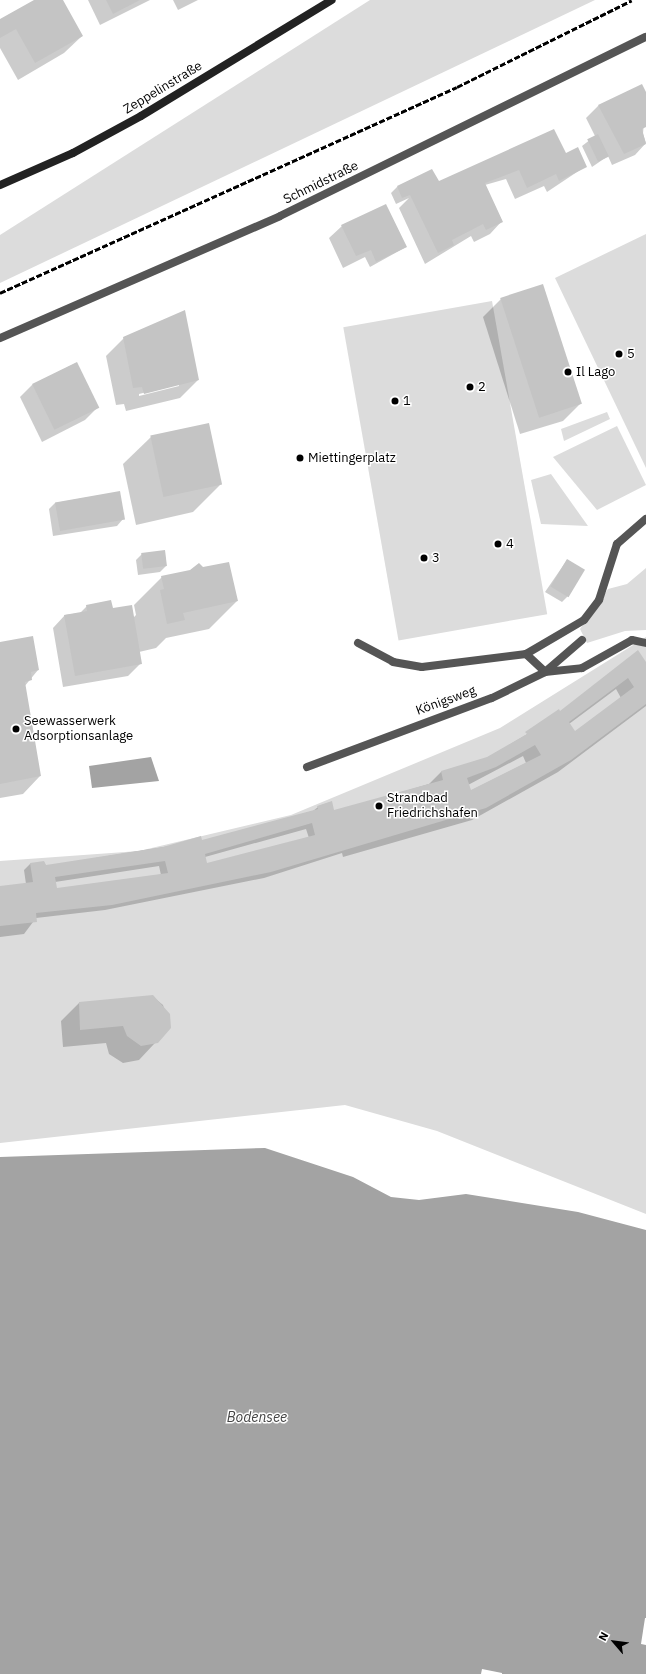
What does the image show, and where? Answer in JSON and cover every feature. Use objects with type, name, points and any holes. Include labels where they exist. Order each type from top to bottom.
[{"type":"main road","name":"Zeppelinstraße","points":[[0,185],[74,153],[141,116],[332,0]]},
{"type":"street","name":"Schmidstraße","points":[[0,338],[280,216],[646,37]]},
{"type":"street","points":[[358,643],[393,662],[422,668],[526,654],[584,620],[599,600],[617,544],[646,519]]},
{"type":"street","name":"Königsweg","points":[[307,766],[492,698],[546,672],[582,640]]},
{"type":"street","points":[[526,654],[546,672],[582,668],[632,640],[646,643]]},
{"type":"shaded area","points":[[370,0],[595,0],[0,283],[0,235]]},
{"type":"shaded area","name":"5","points":[[646,234],[646,468],[555,278]]},
{"type":"shaded area","points":[[492,301],[547,614],[399,640],[343,327]]},
{"type":"shaded area","points":[[607,412],[610,419],[564,441],[561,429]]},
{"type":"shaded area","points":[[617,426],[646,485],[597,510],[553,457]]},
{"type":"shaded area","points":[[551,474],[588,526],[541,524],[531,480]]},
{"type":"shaded area","points":[[646,568],[646,630],[625,631],[587,643],[580,629],[608,589],[627,584]]},
{"type":"shaded area","name":"Strandbad Friedrichshafen","points":[[646,637],[646,1214],[437,1131],[345,1105],[0,1143],[0,861],[139,851],[291,815],[500,728]]},
{"type":"water","points":[[151,757],[159,781],[92,788],[89,766]]},
{"type":"water","name":"Bodensee","points":[[265,1148],[353,1177],[391,1197],[419,1200],[466,1194],[578,1212],[646,1230],[646,1674],[0,1674],[0,1157]]},
{"type":"pier","points":[[646,1618],[646,1645],[641,1644]]},
{"type":"pier","points":[[482,1669],[502,1673],[502,1674],[481,1674]]},
{"type":"building","points":[[34,0],[63,0],[83,36],[35,63],[16,29],[0,38],[0,19]]},
{"type":"building","points":[[106,0],[140,0],[113,14]]},
{"type":"building","points":[[642,84],[646,92],[646,127],[642,129],[646,144],[624,154],[598,105]]},
{"type":"building","points":[[554,129],[566,153],[578,147],[587,167],[559,181],[556,174],[527,188],[519,170],[485,183],[503,222],[486,230],[483,224],[452,240],[454,245],[438,253],[410,195],[402,198],[397,186],[432,169],[439,181]]},
{"type":"building","points":[[598,134],[609,156],[598,162],[587,139]]},
{"type":"building","points":[[386,204],[407,247],[376,262],[371,250],[356,256],[341,225]]},
{"type":"building","points":[[543,284],[582,404],[539,418],[500,298]]},
{"type":"building","points":[[185,310],[199,380],[144,394],[142,387],[133,388],[123,337]]},
{"type":"building","points":[[77,362],[99,408],[54,430],[32,384]]},
{"type":"building","points":[[209,423],[222,485],[163,497],[150,435]]},
{"type":"building","points":[[120,491],[125,520],[60,531],[55,502]]},
{"type":"building","points":[[165,550],[167,566],[143,569],[141,553]]},
{"type":"building","points":[[567,559],[585,570],[569,597],[551,586]]},
{"type":"building","points":[[229,562],[238,601],[183,613],[185,620],[167,624],[160,590],[164,589],[161,576],[190,570],[199,563],[203,567]]},
{"type":"building","points":[[111,600],[113,608],[132,605],[142,664],[75,676],[64,615],[87,611],[86,605]]},
{"type":"building","name":"Seewasserwerk Adsorptionsanlage","points":[[33,636],[39,670],[31,672],[32,680],[25,682],[41,776],[0,784],[0,642]]},
{"type":"building","points":[[638,650],[646,662],[646,704],[571,760],[486,808],[271,872],[112,905],[36,913],[37,922],[0,926],[0,886],[33,882],[30,863],[44,861],[46,865],[163,847],[201,836],[202,840],[318,809],[317,806],[332,801],[334,810],[443,780],[441,771],[487,757],[527,734],[525,732],[559,709],[560,711]],"holes":[[[628,678],[634,687],[575,731],[569,722]],[[535,745],[541,755],[471,790],[467,778],[496,767]],[[312,823],[315,835],[207,863],[205,854]],[[165,861],[168,873],[57,888],[55,877]]]},
{"type":"building","points":[[153,995],[170,1014],[171,1028],[158,1043],[141,1046],[127,1036],[123,1026],[80,1030],[79,1002]]},
{"type":"railway","points":[[0,293],[457,87],[632,0]]},
{"type":"place","name":"5","points":[[619,354]]},
{"type":"place","name":"Il Lago","points":[[568,372]]},
{"type":"place","name":"2","points":[[470,387]]},
{"type":"place","name":"1","points":[[395,401]]},
{"type":"place","name":"Miettingerplatz","points":[[300,458]]},
{"type":"place","name":"4","points":[[498,544]]},
{"type":"place","name":"3","points":[[424,558]]},
{"type":"place","name":"Seewasserwerk Adsorptionsanlage","points":[[16,729]]},
{"type":"place","name":"Strandbad Friedrichshafen","points":[[379,806]]}]
